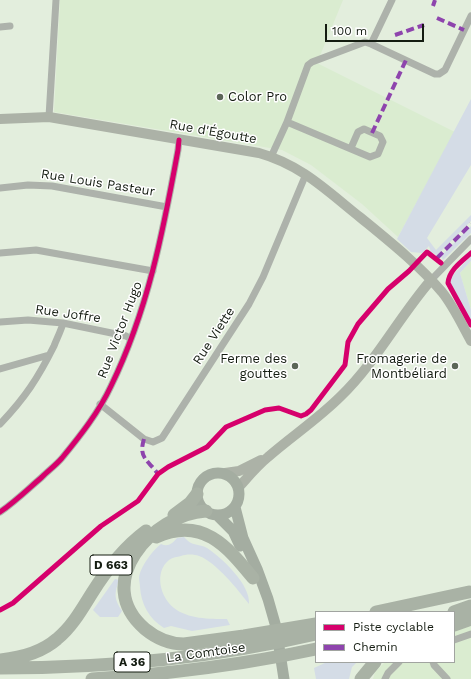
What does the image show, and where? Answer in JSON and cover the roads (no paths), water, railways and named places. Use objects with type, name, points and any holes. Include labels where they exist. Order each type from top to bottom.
[{"type":"highway","name":"D 663","points":[[0,660],[29,655],[56,640],[75,620],[104,575],[120,554],[143,534],[183,509],[197,494]]},
{"type":"highway","name":"D 663","points":[[141,546],[156,532],[174,520],[192,513],[212,513]]},
{"type":"highway","points":[[253,578],[226,546],[216,540],[202,533],[186,531],[172,532],[161,535],[141,546],[131,559],[126,571],[125,592],[128,605],[133,616],[141,626],[151,634],[167,641],[184,644],[262,639],[300,632],[315,624]]},
{"type":"highway","points":[[381,611],[470,592]]},
{"type":"highway","points":[[408,611],[470,592]]},
{"type":"highway","points":[[455,612],[471,606]]},
{"type":"highway","points":[[455,625],[471,619]]},
{"type":"highway","points":[[300,632],[315,634]]},
{"type":"highway","name":"La Comtoise","points":[[0,668],[137,662],[208,654],[262,639]]},
{"type":"highway","name":"La Comtoise","points":[[92,679],[186,670],[315,649]]},
{"type":"highway","points":[[361,679],[374,663]]},
{"type":"main road","name":"Rue d'Égoutte","points":[[0,119],[49,117],[271,156],[297,168],[322,186],[393,244],[431,280],[442,292],[455,312],[471,342]]},
{"type":"main road","points":[[238,488],[268,457],[311,424],[342,396],[368,366],[431,280]]},
{"type":"main road","points":[[268,457],[239,471],[225,473],[218,472],[206,476],[201,481],[197,494],[201,506],[212,513],[233,531],[262,602],[278,679]]},
{"type":"main road","points":[[212,513],[230,511],[235,507],[238,501],[239,494],[236,482],[231,476],[225,473]]},
{"type":"main road","points":[[235,507],[243,538],[258,569],[276,627],[284,679]]},
{"type":"street","points":[[49,117],[56,0]]},
{"type":"street","points":[[371,44],[392,0]]},
{"type":"street","points":[[271,156],[287,122],[308,65],[312,62],[365,42],[435,74],[439,74],[445,70],[471,16]]},
{"type":"street","points":[[0,27],[10,26]]},
{"type":"street","points":[[287,122],[370,157],[378,154],[383,142],[380,136],[364,129],[358,132],[351,148]]},
{"type":"street","name":"Rue Victor Hugo","points":[[0,512],[13,503],[61,460],[91,420],[111,387],[132,339],[153,271],[167,207],[179,140]]},
{"type":"street","name":"Rue Viette","points":[[100,404],[144,439],[154,442],[162,438],[249,304],[263,277],[306,174]]},
{"type":"street","name":"Rue Louis Pasteur","points":[[0,188],[28,185],[52,186],[167,207]]},
{"type":"street","points":[[431,280],[471,239]]},
{"type":"street","points":[[0,253],[36,250],[153,271]]},
{"type":"street","name":"Rue Joffre","points":[[0,322],[28,320],[63,323],[126,336],[132,339]]},
{"type":"street","points":[[0,424],[31,388],[49,355],[63,323]]},
{"type":"street","points":[[0,369],[49,355]]},
{"type":"street","points":[[455,640],[471,634]]},
{"type":"street","points":[[385,679],[388,673],[398,663]]},
{"type":"street","points":[[433,663],[447,679]]},
{"type":"place","name":"Color Pro","points":[[220,97]]},
{"type":"place","name":"Ferme des gouttes","points":[[295,366]]},
{"type":"place","name":"Fromagerie de Montbéliard","points":[[455,366]]}]
